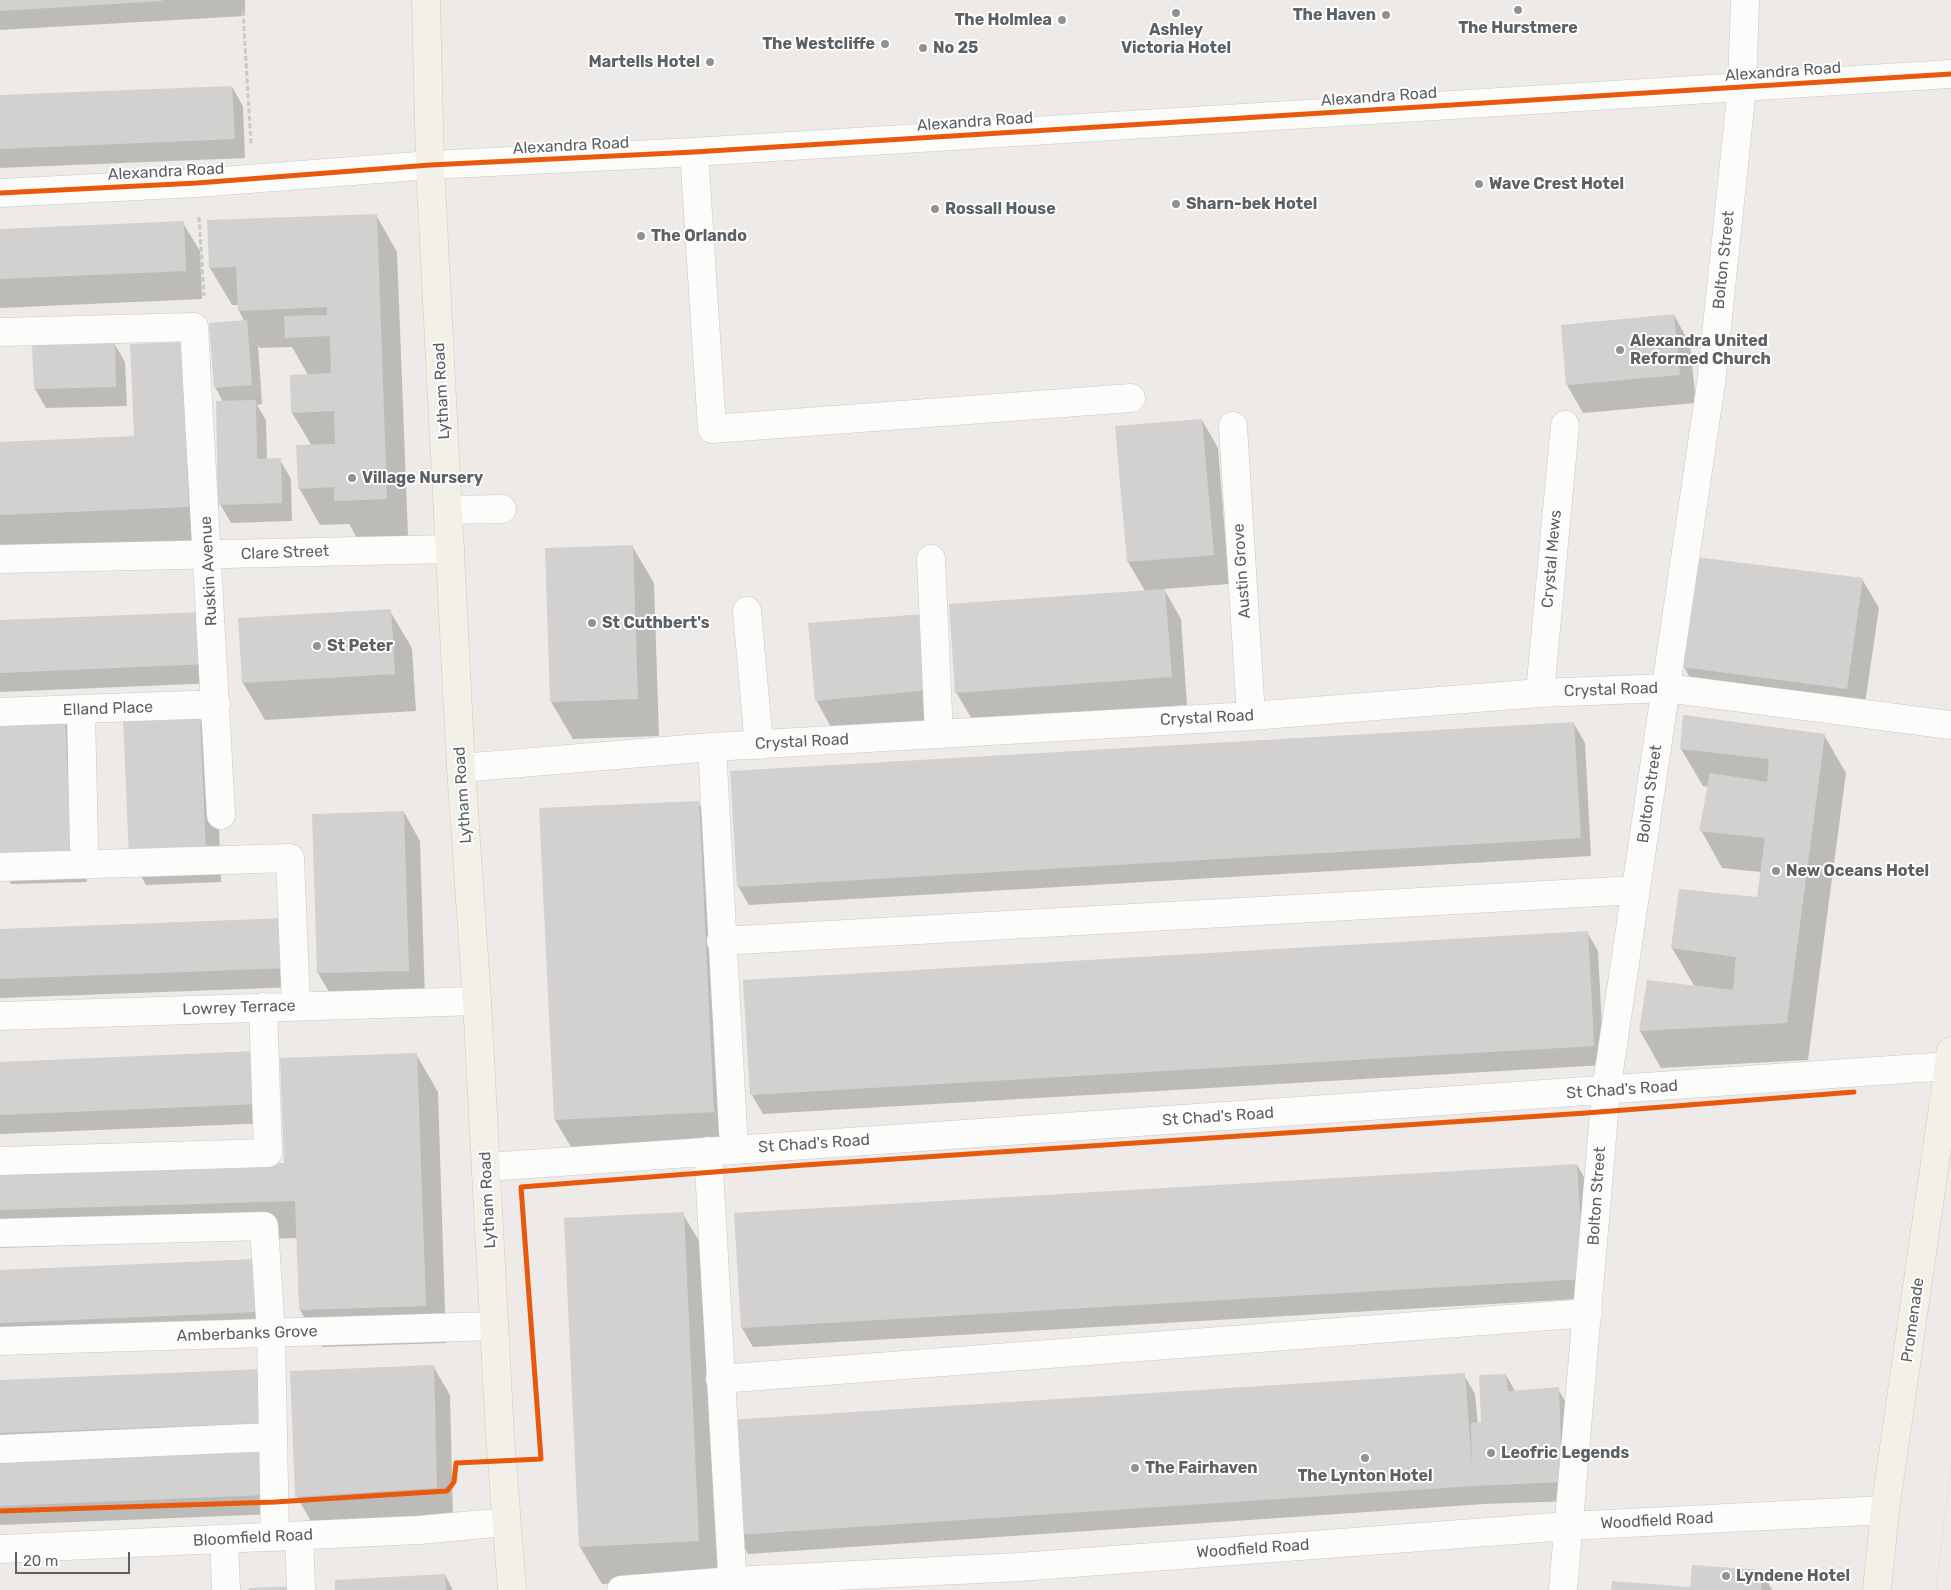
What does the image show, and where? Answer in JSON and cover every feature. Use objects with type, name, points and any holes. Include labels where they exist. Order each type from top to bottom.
[{"type":"main road","name":"Lytham Road","points":[[426,0],[430,165],[461,768],[477,1001],[480,1088],[487,1168],[506,1522],[512,1590]]},
{"type":"main road","name":"Promenade","points":[[1877,1590],[1886,1510],[1950,1058]]},
{"type":"street","name":"Bolton Street","points":[[1563,1590],[1606,1091],[1711,383],[1742,88],[1746,0]]},
{"type":"street","name":"Alexandra Road","points":[[0,193],[197,183],[430,165],[694,152],[1951,74]]},
{"type":"street","points":[[694,152],[712,429],[1131,398]]},
{"type":"street","points":[[0,332],[194,327]]},
{"type":"street","name":"Ruskin Avenue","points":[[194,327],[221,815]]},
{"type":"street","name":"Crystal Mews","points":[[1540,693],[1565,425]]},
{"type":"street","name":"Austin Grove","points":[[1233,426],[1251,716]]},
{"type":"street","points":[[448,510],[502,509]]},
{"type":"street","name":"Clare Street","points":[[0,559],[208,556],[450,549]]},
{"type":"street","points":[[931,559],[939,734]]},
{"type":"street","points":[[747,611],[759,744]]},
{"type":"street","name":"Crystal Road","points":[[461,768],[759,744],[1251,716],[1540,693],[1666,688],[1951,725]]},
{"type":"street","name":"Elland Place","points":[[0,712],[216,704]]},
{"type":"street","points":[[81,710],[84,846]]},
{"type":"street","points":[[712,748],[721,941],[720,1379],[732,1586]]},
{"type":"street","points":[[0,867],[290,858],[296,1006]]},
{"type":"street","points":[[721,941],[1635,890]]},
{"type":"street","name":"Lowrey Terrace","points":[[0,1016],[477,1001]]},
{"type":"street","points":[[0,1161],[268,1154],[263,1007]]},
{"type":"street","name":"St Chad's Road","points":[[487,1168],[721,1150],[1606,1091],[1950,1058]]},
{"type":"street","points":[[0,1233],[264,1226],[271,1334],[273,1437],[287,1536],[301,1590]]},
{"type":"street","points":[[720,1379],[1588,1312]]},
{"type":"street","name":"Amberbanks Grove","points":[[0,1341],[494,1326]]},
{"type":"street","points":[[0,1449],[273,1437]]},
{"type":"street","name":"Woodfield Road","points":[[621,1590],[1019,1578],[1568,1526],[1886,1510]]},
{"type":"street","name":"Bloomfield Road","points":[[0,1549],[419,1530],[506,1522]]},
{"type":"street","points":[[224,1540],[226,1590]]},
{"type":"path","points":[[243,11],[254,179]]},
{"type":"path","points":[[194,327],[206,313],[197,183]]},
{"type":"building","points":[[0,0],[162,0],[162,1],[0,11]]},
{"type":"building","points":[[232,86],[235,139],[0,149],[0,95]]},
{"type":"building","points":[[377,214],[387,499],[334,501],[334,487],[298,489],[296,445],[335,444],[334,411],[291,413],[290,375],[331,373],[330,336],[285,338],[284,316],[327,315],[327,307],[238,311],[236,267],[209,268],[207,220]]},
{"type":"building","points":[[184,221],[186,271],[0,279],[0,229]]},
{"type":"building","name":"Alexandra United Reformed Church","points":[[1674,314],[1680,375],[1566,385],[1561,325]]},
{"type":"building","points":[[247,320],[252,385],[214,388],[209,323]]},
{"type":"building","points":[[115,341],[116,387],[34,389],[32,344]]},
{"type":"building","points":[[182,342],[189,507],[0,515],[0,442],[134,436],[130,344]]},
{"type":"building","points":[[256,400],[257,459],[281,458],[282,503],[218,505],[216,401]]},
{"type":"building","points":[[1202,419],[1214,555],[1127,562],[1115,426]]},
{"type":"building","name":"St Cuthbert's","points":[[633,545],[638,699],[550,702],[545,548]]},
{"type":"building","points":[[1696,557],[1863,578],[1847,689],[1682,667]]},
{"type":"building","points":[[1165,589],[1172,677],[955,693],[949,604]]},
{"type":"building","name":"St Peter","points":[[391,609],[395,674],[242,683],[238,618]]},
{"type":"building","points":[[205,612],[207,664],[0,673],[0,620]]},
{"type":"building","points":[[923,614],[930,690],[815,701],[808,623]]},
{"type":"building","points":[[1683,715],[1825,734],[1787,1023],[1639,1031],[1647,980],[1733,990],[1736,957],[1671,948],[1679,889],[1757,897],[1765,838],[1699,831],[1710,773],[1767,782],[1769,759],[1680,749]]},
{"type":"building","points":[[65,717],[71,853],[0,856],[0,719]]},
{"type":"building","points":[[200,717],[206,854],[129,856],[123,720]]},
{"type":"building","points":[[1574,722],[1581,838],[737,887],[730,771]]},
{"type":"building","points":[[699,801],[714,1112],[554,1120],[539,808]]},
{"type":"building","points":[[404,811],[409,971],[317,973],[312,814]]},
{"type":"building","points":[[286,918],[288,968],[0,979],[0,929]]},
{"type":"building","points":[[1588,931],[1594,1046],[750,1095],[743,980]]},
{"type":"building","points":[[257,1051],[259,1104],[0,1115],[0,1062]]},
{"type":"building","points":[[417,1053],[426,1306],[299,1310],[295,1201],[0,1210],[0,1173],[284,1163],[280,1058]]},
{"type":"building","points":[[1577,1164],[1584,1279],[741,1328],[734,1213]]},
{"type":"building","points":[[684,1212],[699,1541],[579,1547],[564,1218]]},
{"type":"building","points":[[257,1259],[259,1312],[0,1323],[0,1270]]},
{"type":"building","points":[[434,1365],[437,1488],[295,1497],[290,1371]]},
{"type":"building","points":[[262,1369],[264,1423],[0,1433],[0,1380]]},
{"type":"building","points":[[1465,1373],[1472,1466],[1471,1423],[1481,1422],[1479,1375],[1506,1374],[1508,1391],[1559,1387],[1562,1482],[1474,1486],[735,1535],[728,1420]]},
{"type":"building","points":[[261,1442],[264,1495],[0,1506],[0,1453]]},
{"type":"building","name":"Lyndene Hotel","points":[[1692,1565],[1762,1570],[1761,1590],[1611,1590],[1612,1581],[1690,1587]]},
{"type":"building","points":[[445,1574],[446,1590],[335,1590],[335,1580]]},
{"type":"building","points":[[295,1586],[295,1590],[249,1590],[249,1588]]},
{"type":"tram line","points":[[1936,1590],[1951,1464]]},
{"type":"cycle path","points":[[0,193],[197,183],[430,165],[694,152],[1951,74]]},
{"type":"cycle path","points":[[0,1511],[275,1502],[447,1491],[454,1482],[456,1463],[541,1459],[521,1187],[804,1165],[1586,1113],[1854,1092]]},
{"type":"place","name":"The Hurstmere","points":[[1518,10]]},
{"type":"place","name":"Ashley Victoria Hotel","points":[[1176,13]]},
{"type":"place","name":"The Haven","points":[[1386,15]]},
{"type":"place","name":"The Holmlea","points":[[1062,20]]},
{"type":"place","name":"The Westcliffe","points":[[885,44]]},
{"type":"place","name":"No 25","points":[[923,48]]},
{"type":"place","name":"Martells Hotel","points":[[710,62]]},
{"type":"place","name":"Wave Crest Hotel","points":[[1479,184]]},
{"type":"place","name":"Sharn-bek Hotel","points":[[1176,204]]},
{"type":"place","name":"Rossall House","points":[[935,209]]},
{"type":"place","name":"The Orlando","points":[[641,236]]},
{"type":"place","name":"Alexandra United Reformed Church","points":[[1620,350]]},
{"type":"place","name":"Village Nursery","points":[[352,478]]},
{"type":"place","name":"St Cuthbert's","points":[[592,623]]},
{"type":"place","name":"St Peter","points":[[317,646]]},
{"type":"place","name":"New Oceans Hotel","points":[[1776,871]]},
{"type":"place","name":"Leofric Legends","points":[[1491,1453]]},
{"type":"place","name":"The Lynton Hotel","points":[[1365,1458]]},
{"type":"place","name":"The Fairhaven","points":[[1135,1468]]},
{"type":"place","name":"Lyndene Hotel","points":[[1726,1576]]}]
